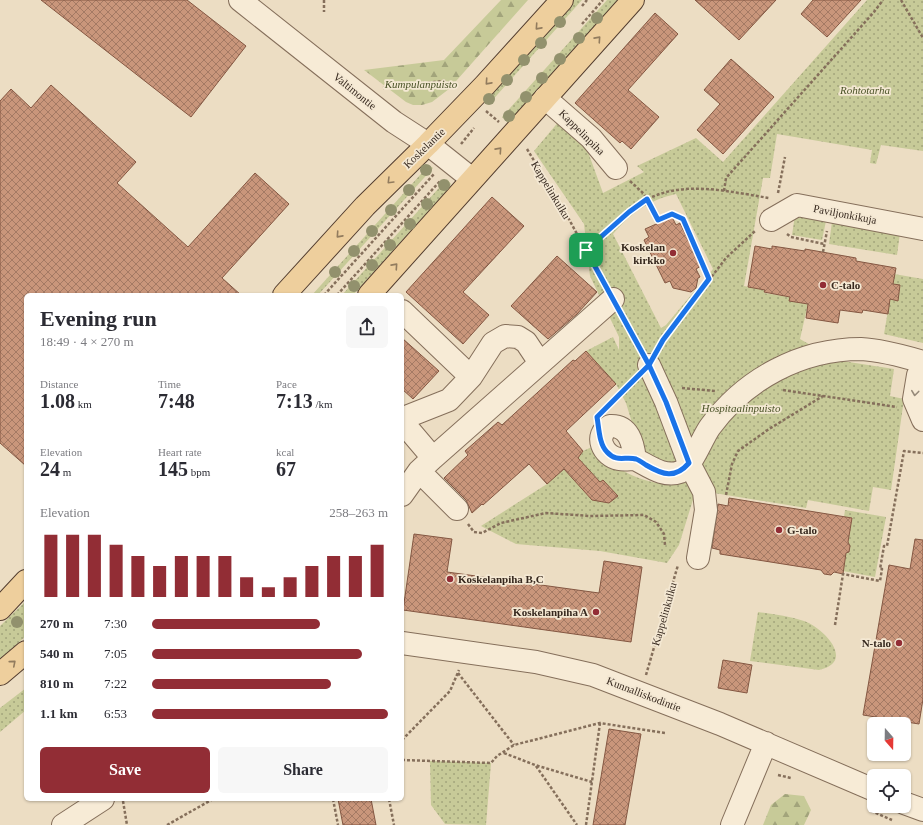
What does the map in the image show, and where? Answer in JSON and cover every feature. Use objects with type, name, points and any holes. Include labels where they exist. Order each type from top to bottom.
[{"type":"main road","name":"Koskelantie","points":[[286,293],[365,206],[472,99],[562,0]]},
{"type":"main road","points":[[371,293],[472,179],[520,142],[545,98],[633,0]]},
{"type":"main road","points":[[0,609],[24,584]]},
{"type":"main road","points":[[0,674],[24,654]]},
{"type":"street","name":"Valtimontie","points":[[240,0],[394,122],[428,144],[472,179]]},
{"type":"street","name":"Kappelinpiha","points":[[545,98],[591,138],[616,168]]},
{"type":"street","points":[[771,220],[797,205]]},
{"type":"street","name":"Paviljonkikuja","points":[[797,205],[923,229]]},
{"type":"street","points":[[404,492],[426,464],[613,299]]},
{"type":"street","points":[[404,313],[471,377]]},
{"type":"street","points":[[457,509],[426,464],[405,425],[406,417],[449,400],[471,377],[493,343],[505,336],[518,337],[526,342],[540,363]]},
{"type":"street","points":[[636,459],[656,471],[672,474],[682,471],[689,463],[709,428],[732,401],[755,382],[782,367],[810,356],[861,349],[892,354],[923,362]]},
{"type":"street","points":[[649,365],[666,402],[689,463],[704,492],[706,510],[688,560]]},
{"type":"street","points":[[923,366],[918,375],[914,399],[923,420]]},
{"type":"street","name":"Kunnalliskodintie","points":[[404,643],[536,662],[593,675],[666,702],[867,787]]},
{"type":"street","points":[[732,825],[766,743]]},
{"type":"street","points":[[63,825],[100,801]]},
{"type":"street","points":[[911,806],[923,810]]},
{"type":"path","points":[[324,0],[324,12]]},
{"type":"path","points":[[578,29],[603,0]]},
{"type":"path","points":[[724,191],[726,178],[883,0]]},
{"type":"path","points":[[901,0],[923,38]]},
{"type":"path","points":[[917,27],[923,30]]},
{"type":"path","name":"Kappelinkulku","points":[[356,91],[443,81],[456,85],[520,142],[586,250],[649,365]]},
{"type":"path","points":[[491,126],[501,114]]},
{"type":"path","points":[[780,182],[785,157]]},
{"type":"path","points":[[339,293],[456,166]]},
{"type":"path","points":[[586,250],[629,212],[647,199],[677,191],[724,191],[777,199],[797,205]]},
{"type":"path","points":[[644,194],[659,221],[672,214],[683,219],[709,279]]},
{"type":"path","points":[[608,407],[649,365],[663,340],[726,258],[742,242],[771,220],[791,237],[824,244]]},
{"type":"path","points":[[704,498],[725,501],[732,464],[738,451],[769,429],[823,396]]},
{"type":"path","points":[[835,625],[843,574],[880,581],[882,569],[880,569],[884,546],[887,546],[904,451],[923,453]]},
{"type":"path","points":[[457,509],[474,532],[482,533],[501,523],[546,513],[590,516],[644,515],[656,522],[664,534],[665,545]]},
{"type":"path","name":"Kappelinkulku","points":[[647,673],[688,560]]},
{"type":"path","points":[[404,738],[450,691],[458,673],[462,651]]},
{"type":"path","points":[[458,673],[514,745]]},
{"type":"path","points":[[586,825],[600,723]]},
{"type":"path","points":[[404,760],[491,763],[514,745],[600,723],[665,734]]},
{"type":"path","points":[[504,753],[535,766],[592,782]]},
{"type":"path","points":[[535,766],[577,825]]},
{"type":"path","points":[[123,801],[127,825]]},
{"type":"path","points":[[167,825],[205,801]]},
{"type":"path","points":[[333,801],[338,825]]},
{"type":"path","points":[[389,801],[394,825]]},
{"type":"green space","name":"Kumpulanpuisto","points":[[501,0],[528,0],[449,89],[432,102],[422,105],[413,105],[406,102],[364,70],[444,60]]},
{"type":"green space","points":[[574,0],[582,0],[489,104],[484,101]]},
{"type":"green space","points":[[607,0],[618,0],[508,123],[502,117]]},
{"type":"green space","name":"Hospitaalinpuisto","points":[[867,0],[923,0],[923,151],[881,145],[876,164],[870,163],[872,150],[777,134],[770,178],[763,178],[744,286],[765,290],[764,293],[790,297],[790,301],[808,304],[800,339],[836,360],[894,369],[890,396],[904,399],[891,490],[873,487],[869,511],[808,500],[806,508],[696,490],[679,545],[667,563],[600,551],[516,544],[481,526],[547,484],[564,469],[592,500],[609,503],[618,496],[603,480],[600,482],[578,458],[583,451],[594,446],[602,455],[619,469],[629,474],[649,481],[672,485],[668,468],[640,449],[626,403],[616,384],[586,351],[613,337],[619,350],[619,337],[590,276],[584,224],[534,151],[560,120],[584,141],[603,193],[644,172],[637,166],[696,138],[723,162]],"holes":[[[676,194],[713,269],[666,325],[661,328],[613,234],[641,208],[657,200]]]},
{"type":"green space","points":[[429,165],[433,168],[320,293],[314,293]]},
{"type":"green space","points":[[447,179],[451,184],[449,188],[355,293],[344,293]]},
{"type":"green space","points":[[795,215],[826,221],[822,240],[792,235]]},
{"type":"green space","points":[[832,222],[900,233],[897,255],[829,244]]},
{"type":"green space","points":[[894,274],[923,279],[923,343],[884,334],[890,299],[898,301],[900,286],[893,284]]},
{"type":"green space","points":[[845,510],[886,517],[875,577],[843,571],[846,553],[849,552],[850,546],[848,542],[852,518],[844,517]]},
{"type":"green space","points":[[24,603],[24,638],[0,659],[0,626]]},
{"type":"green space","points":[[758,612],[781,615],[804,621],[812,625],[820,630],[833,645],[836,653],[835,660],[830,666],[819,670],[750,661]]},
{"type":"green space","points":[[24,690],[24,712],[0,732],[0,708]]},
{"type":"green space","points":[[430,761],[491,763],[486,825],[445,824],[431,805]]},
{"type":"green space","points":[[785,794],[804,796],[811,810],[804,825],[763,825],[771,805]]},
{"type":"building","points":[[41,0],[187,0],[246,46],[191,117]]},
{"type":"building","points":[[695,0],[776,0],[739,40]]},
{"type":"building","points":[[813,0],[861,0],[827,37],[801,14]]},
{"type":"building","points":[[655,13],[678,34],[628,90],[659,117],[631,149],[622,141],[620,143],[575,103]]},
{"type":"building","points":[[731,59],[774,97],[723,154],[697,130],[720,104],[704,90]]},
{"type":"building","points":[[51,85],[136,162],[117,183],[188,247],[255,173],[289,204],[222,278],[239,293],[24,293],[24,464],[0,443],[0,101],[11,89],[31,108]]},
{"type":"building","points":[[492,197],[524,226],[463,292],[489,315],[463,344],[406,292]]},
{"type":"building","name":"Koskelan kirkko","points":[[672,217],[676,225],[680,223],[701,266],[696,269],[700,277],[698,278],[696,288],[691,292],[673,288],[670,281],[665,283],[644,240],[649,237],[645,229]]},
{"type":"building","name":"C-talo","points":[[755,246],[772,249],[772,246],[805,251],[805,249],[856,258],[856,261],[896,268],[893,284],[900,285],[898,301],[890,299],[888,314],[863,310],[862,313],[840,310],[838,323],[806,318],[808,304],[789,301],[790,297],[748,287]]},
{"type":"building","points":[[557,256],[597,292],[577,314],[548,339],[511,306]]},
{"type":"building","points":[[404,340],[439,371],[413,399],[404,391]]},
{"type":"building","points":[[586,351],[616,384],[566,431],[583,451],[578,458],[600,482],[603,480],[618,496],[609,503],[592,500],[564,469],[547,484],[529,464],[472,513],[466,500],[444,478],[468,455],[465,451],[498,422],[502,425],[573,360],[575,361]]},
{"type":"building","name":"G-talo","points":[[729,498],[852,518],[848,542],[850,546],[849,552],[846,553],[843,574],[834,572],[831,575],[824,574],[821,570],[720,554],[720,550],[712,548],[718,504],[728,506]]},
{"type":"building","points":[[414,534],[452,539],[447,572],[599,593],[604,561],[642,567],[631,642],[404,610]]},
{"type":"building","name":"N-talo","points":[[915,539],[923,540],[923,699],[919,724],[911,723],[911,717],[875,717],[863,715],[889,565],[910,569]]},
{"type":"building","points":[[723,660],[752,665],[747,693],[718,688]]},
{"type":"building","points":[[609,729],[641,734],[625,825],[593,825]]},
{"type":"building","points":[[338,801],[371,801],[376,825],[343,825]]},
{"type":"place","name":"Koskelan kirkko","points":[[673,253]]},
{"type":"place","name":"C-talo","points":[[823,285]]},
{"type":"place","name":"G-talo","points":[[779,530]]},
{"type":"place","name":"Koskelanpiha B,C","points":[[450,579]]},
{"type":"place","name":"Koskelanpiha A","points":[[596,612]]},
{"type":"place","name":"N-talo","points":[[899,643]]},
{"type":"route","points":[[586,250],[629,212],[647,199],[658,220],[672,214],[683,219],[709,279],[700,293],[663,340],[649,365],[666,402],[689,463],[682,471],[672,474],[656,471],[636,459],[628,460],[613,457],[603,446],[597,417],[649,365],[586,250]]},
{"type":"park label","name":"Rohtotarha","points":[[865,90]]}]
